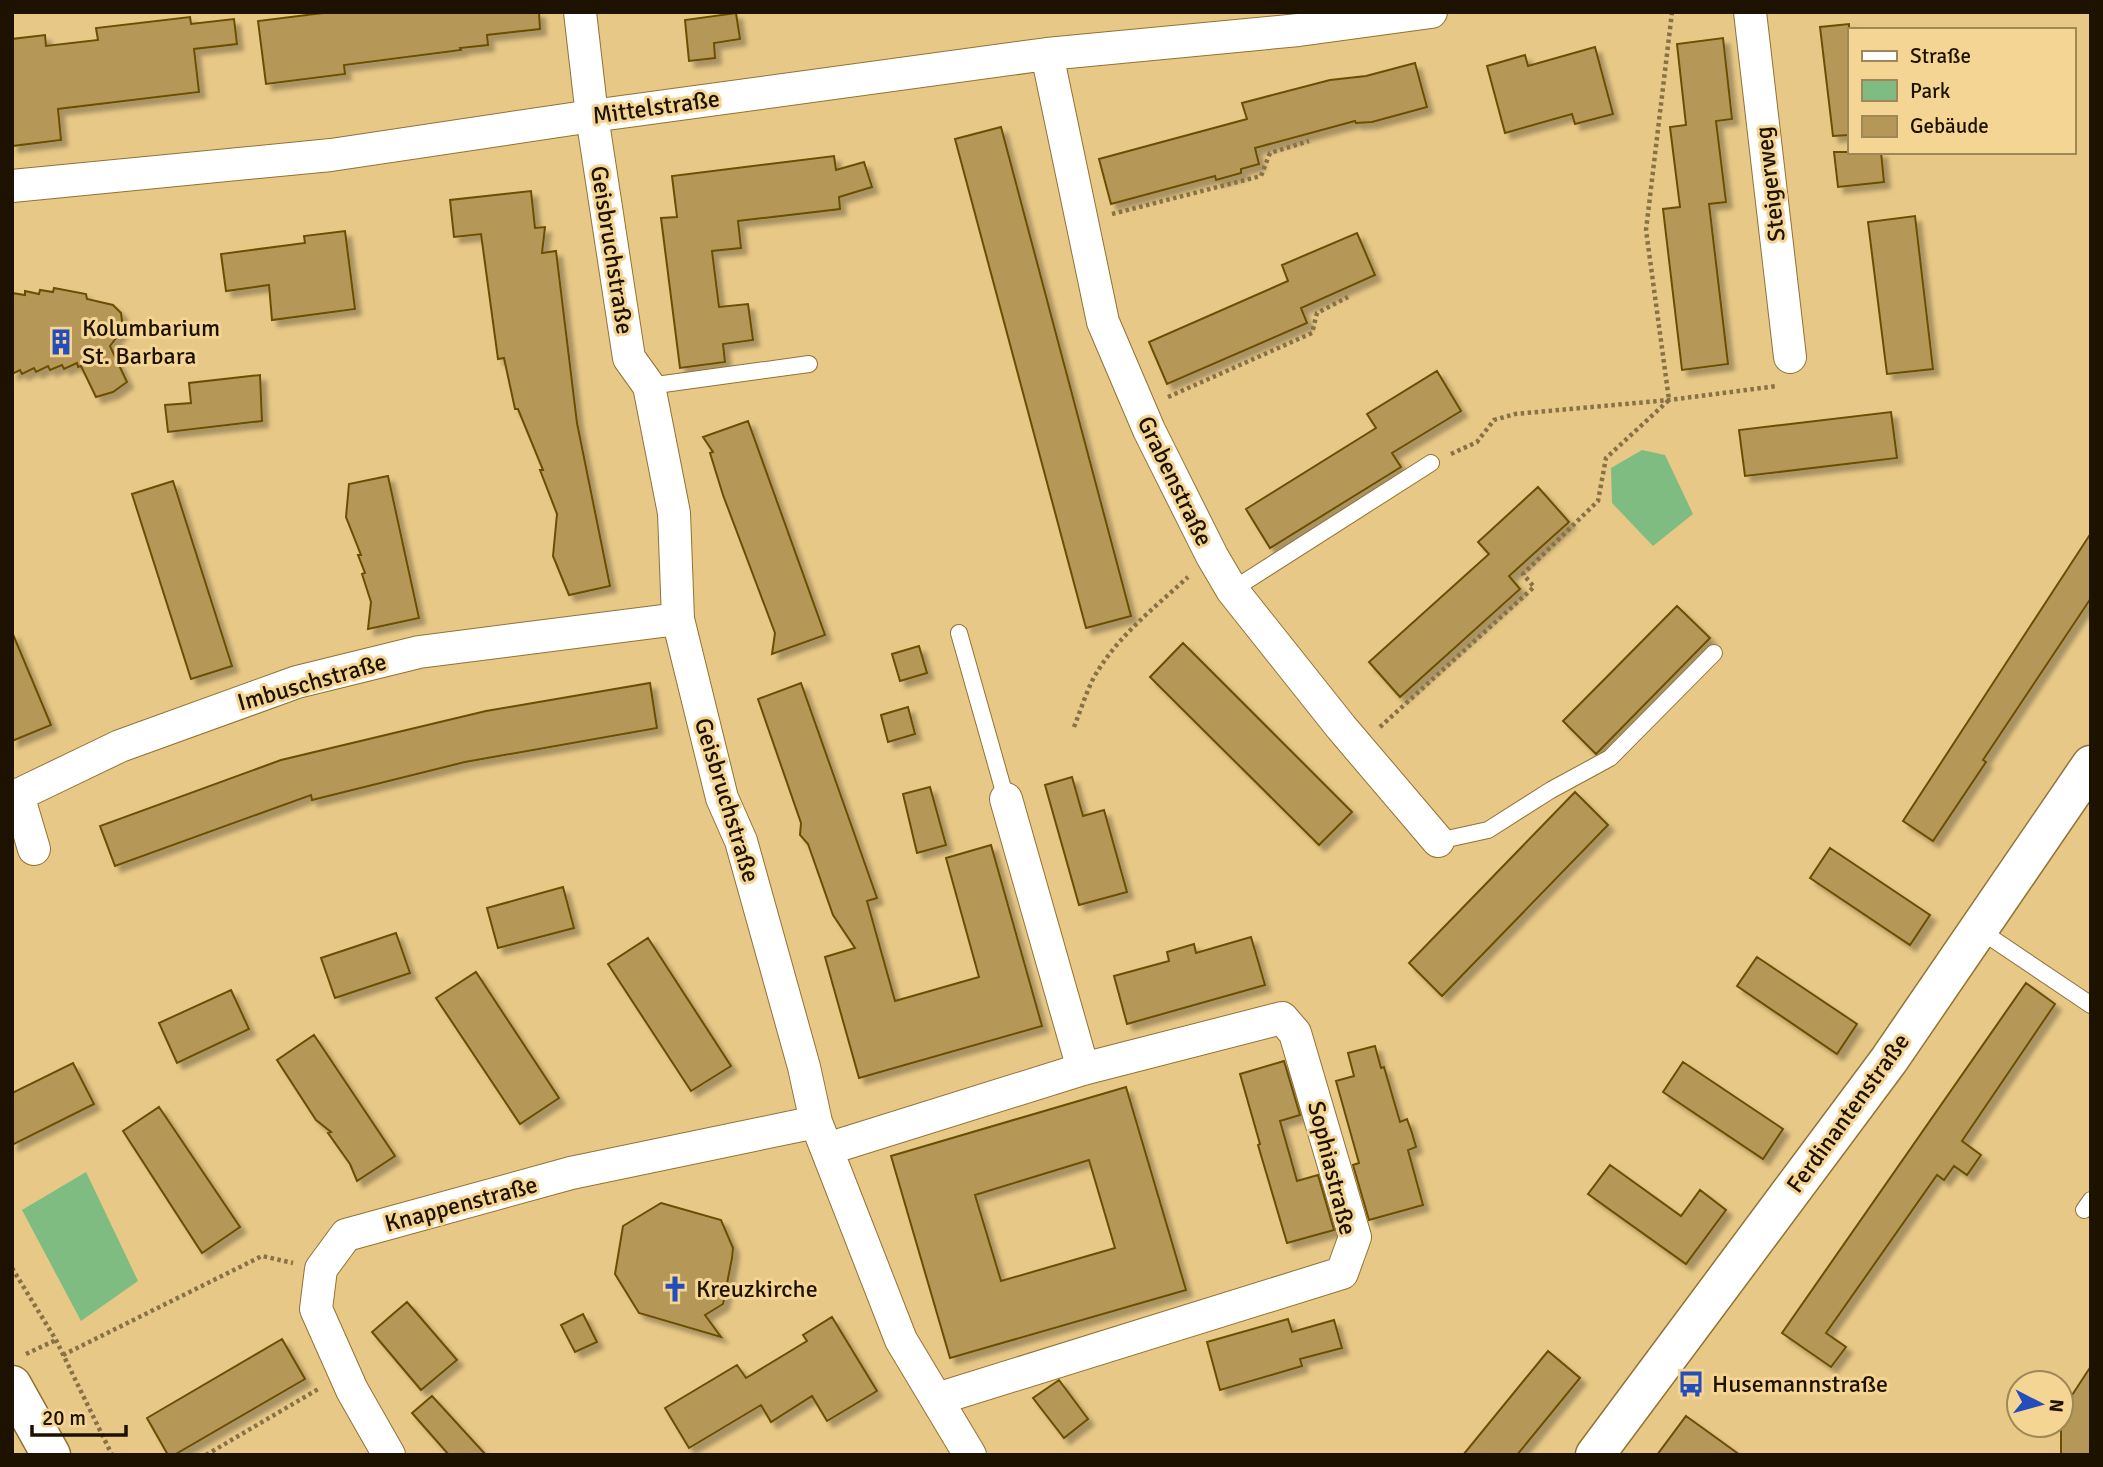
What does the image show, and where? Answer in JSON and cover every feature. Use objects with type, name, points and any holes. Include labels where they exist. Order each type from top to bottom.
[{"type":"street","name":"Geisbruchstraße","points":[[580,12],[592,116],[629,358],[649,386],[674,513],[678,619],[722,798],[741,841],[821,1135],[901,1340],[970,1455]]},
{"type":"street","name":"Mittelstraße","points":[[12,186],[331,155],[592,116],[1298,21],[1431,12]]},
{"type":"street","name":"Steigerweg","points":[[1750,12],[1790,357]]},
{"type":"street","name":"Grabenstraße","points":[[1047,54],[1103,322],[1140,409],[1212,556],[1232,590],[1358,747],[1438,841]]},
{"type":"street","name":"Imbuschstraße","points":[[34,849],[19,795],[120,746],[246,700],[297,682],[419,652],[678,619]]},
{"type":"street","name":"Ferdinantenstraße","points":[[1595,1455],[1881,1071],[2091,765]]},
{"type":"street","points":[[1006,799],[1083,1069]]},
{"type":"street","name":"Sophiastraße","points":[[821,1135],[1282,1018],[1295,1033],[1355,1237],[1342,1273],[937,1399]]},
{"type":"street","name":"Knappenstraße","points":[[389,1455],[344,1373],[316,1309],[321,1269],[346,1235],[571,1173],[821,1135]]},
{"type":"street","points":[[18,1370],[51,1455]]},
{"type":"lane","points":[[649,386],[809,364]]},
{"type":"lane","points":[[1232,590],[1432,463]]},
{"type":"lane","points":[[959,634],[1006,799]]},
{"type":"lane","points":[[1438,841],[1488,830],[1551,790],[1610,758],[1714,653]]},
{"type":"lane","points":[[1979,929],[2091,1005]]},
{"type":"path","points":[[1669,400],[1646,230],[1672,12]]},
{"type":"path","points":[[1082,221],[1261,176],[1270,153],[1309,141]]},
{"type":"path","points":[[1140,409],[1312,333],[1317,313],[1348,297]]},
{"type":"path","points":[[1432,463],[1477,442],[1494,420],[1515,414],[1669,400],[1793,383],[1790,357]]},
{"type":"path","points":[[1358,747],[1534,587],[1523,574],[1598,501],[1606,458],[1669,400]]},
{"type":"path","points":[[1074,727],[1092,681],[1109,654],[1130,629],[1212,556]]},
{"type":"path","points":[[63,1355],[262,1256],[321,1269]]},
{"type":"path","points":[[12,1268],[56,1340],[112,1455]]},
{"type":"path","points":[[18,1370],[56,1340]]},
{"type":"path","points":[[206,1455],[344,1373]]},
{"type":"green space","points":[[1642,450],[1665,455],[1693,514],[1653,546],[1612,503],[1611,468]]},
{"type":"green space","points":[[86,1172],[138,1281],[81,1321],[22,1210]]},
{"type":"building","points":[[331,12],[539,12],[540,29],[487,35],[488,45],[460,48],[461,50],[344,65],[345,74],[266,84],[258,21]]},
{"type":"building","points":[[736,13],[740,39],[714,43],[715,58],[689,61],[685,20]]},
{"type":"building","points":[[190,17],[191,24],[234,19],[237,44],[194,49],[199,92],[58,109],[61,140],[12,146],[12,39],[45,35],[46,46],[98,40],[96,28]]},
{"type":"building","points":[[1849,24],[1848,135],[1833,136],[1820,27]]},
{"type":"building","points":[[1723,38],[1732,119],[1716,121],[1726,202],[1709,204],[1728,364],[1682,370],[1663,209],[1680,207],[1670,127],[1686,125],[1677,44]]},
{"type":"building","points":[[1595,47],[1613,114],[1575,124],[1572,114],[1505,133],[1487,66],[1525,55],[1528,66]]},
{"type":"building","points":[[1415,63],[1427,107],[1372,122],[1355,121],[1255,148],[1259,164],[1241,169],[1241,173],[1216,180],[1215,176],[1111,204],[1099,159],[1247,119],[1242,103],[1330,80],[1366,76]]},
{"type":"building","points":[[1001,127],[1131,616],[1086,628],[955,139]]},
{"type":"building","points":[[1834,152],[1881,154],[1884,182],[1838,187]]},
{"type":"building","points":[[834,156],[836,170],[864,162],[872,187],[839,197],[840,209],[738,221],[741,248],[712,251],[719,307],[748,304],[753,340],[723,344],[725,362],[680,368],[661,218],[677,217],[672,176]]},
{"type":"building","points":[[531,191],[535,228],[545,227],[542,253],[556,251],[577,423],[610,586],[569,595],[553,556],[557,514],[540,470],[543,470],[518,409],[515,409],[504,358],[498,359],[481,234],[454,237],[450,200]]},
{"type":"building","points":[[1915,216],[1933,369],[1887,374],[1868,222]]},
{"type":"building","points":[[345,231],[355,309],[272,320],[269,285],[226,291],[221,254],[305,243],[304,236]]},
{"type":"building","points":[[1357,233],[1375,275],[1301,308],[1307,323],[1167,384],[1149,342],[1288,281],[1282,265]]},
{"type":"building","name":"Kolumbarium St. Barbara","points":[[54,288],[86,294],[87,299],[113,305],[121,313],[123,329],[110,346],[127,382],[113,392],[96,397],[77,363],[64,369],[62,365],[50,370],[48,366],[36,372],[34,368],[22,374],[20,370],[12,374],[12,293],[25,295],[25,291],[39,294],[40,290],[53,292]]},
{"type":"building","points":[[1437,371],[1461,411],[1392,453],[1401,467],[1270,548],[1246,509],[1376,428],[1367,414]]},
{"type":"building","points":[[260,375],[262,421],[168,432],[165,405],[191,403],[189,383]]},
{"type":"building","points":[[1891,412],[1897,458],[1745,476],[1739,430]]},
{"type":"building","points":[[748,421],[825,635],[772,654],[775,633],[723,495],[710,453],[713,452],[703,437]]},
{"type":"building","points":[[388,476],[419,618],[368,629],[371,602],[358,555],[361,555],[346,517],[349,484]]},
{"type":"building","points":[[173,481],[232,666],[191,679],[132,494]]},
{"type":"building","points":[[1538,487],[1569,522],[1509,576],[1520,589],[1400,697],[1369,662],[1489,554],[1478,542]]},
{"type":"building","points":[[2091,533],[2091,598],[1983,760],[1986,762],[1933,841],[1903,821]]},
{"type":"building","points":[[1677,606],[1710,638],[1596,754],[1563,721]]},
{"type":"building","points":[[12,632],[51,725],[12,741]]},
{"type":"building","points":[[1183,643],[1352,812],[1319,845],[1150,677]]},
{"type":"building","points":[[919,646],[927,673],[900,681],[892,654]]},
{"type":"building","points":[[650,683],[657,728],[465,762],[312,800],[311,795],[115,866],[100,826],[281,760],[486,711]]},
{"type":"building","points":[[801,683],[877,898],[867,901],[895,1001],[979,977],[946,858],[991,845],[1042,1026],[859,1078],[825,957],[855,948],[833,915],[808,844],[800,835],[801,823],[758,699]]},
{"type":"building","points":[[908,707],[915,734],[888,742],[881,715]]},
{"type":"building","points":[[1072,777],[1083,816],[1104,810],[1127,892],[1079,905],[1045,785]]},
{"type":"building","points":[[930,787],[946,845],[917,853],[903,794]]},
{"type":"building","points":[[1575,792],[1608,825],[1442,996],[1409,963]]},
{"type":"building","points":[[1830,848],[1930,915],[1910,945],[1810,878]]},
{"type":"building","points":[[563,887],[574,928],[498,948],[487,908]]},
{"type":"building","points":[[396,933],[410,973],[335,998],[321,958]]},
{"type":"building","points":[[1251,937],[1265,985],[1127,1024],[1114,976],[1169,961],[1167,952],[1194,944],[1196,953]]},
{"type":"building","points":[[648,938],[731,1066],[691,1091],[608,964]]},
{"type":"building","points":[[1757,957],[1857,1024],[1837,1054],[1737,986]]},
{"type":"building","points":[[476,972],[559,1098],[520,1124],[436,998]]},
{"type":"building","points":[[2026,983],[2055,1004],[1962,1141],[1981,1155],[1967,1175],[1954,1166],[1944,1180],[1937,1175],[1826,1333],[1846,1347],[1831,1367],[1782,1333]]},
{"type":"building","points":[[231,990],[249,1029],[177,1063],[159,1023]]},
{"type":"building","points":[[314,1035],[395,1156],[357,1181],[350,1164],[328,1133],[331,1132],[316,1120],[277,1060]]},
{"type":"building","points":[[1375,1046],[1400,1122],[1407,1119],[1412,1133],[1416,1147],[1408,1150],[1423,1205],[1369,1220],[1353,1165],[1359,1163],[1336,1081],[1354,1076],[1348,1053]]},
{"type":"building","points":[[1284,1061],[1300,1115],[1280,1121],[1297,1181],[1318,1175],[1334,1230],[1287,1243],[1240,1074]]},
{"type":"building","points":[[1683,1062],[1783,1129],[1763,1159],[1663,1092]]},
{"type":"building","points":[[73,1063],[94,1104],[12,1145],[12,1093]]},
{"type":"building","points":[[1126,1087],[1186,1290],[950,1358],[891,1156]],"holes":[[[1089,1160],[1115,1248],[1001,1281],[975,1195]]]},
{"type":"building","points":[[159,1107],[240,1227],[202,1253],[123,1131]]},
{"type":"building","points":[[1610,1165],[1681,1216],[1700,1190],[1726,1210],[1686,1264],[1588,1194]]},
{"type":"building","name":"Kreuzkirche","points":[[661,1203],[721,1220],[733,1248],[732,1258],[723,1304],[705,1315],[721,1337],[639,1313],[615,1274],[623,1226]]},
{"type":"building","points":[[407,1302],[457,1360],[421,1390],[372,1332]]},
{"type":"building","points":[[583,1314],[597,1342],[575,1352],[561,1325]]},
{"type":"building","points":[[832,1317],[877,1391],[827,1421],[812,1396],[771,1422],[761,1405],[689,1448],[665,1408],[737,1365],[746,1378],[807,1341],[803,1335]]},
{"type":"building","points":[[1288,1319],[1292,1332],[1334,1320],[1342,1348],[1300,1359],[1302,1366],[1220,1390],[1207,1342]]},
{"type":"building","points":[[282,1339],[305,1379],[174,1455],[168,1455],[147,1418]]},
{"type":"building","points":[[1548,1351],[1580,1378],[1517,1455],[1463,1455]]},
{"type":"building","points":[[2091,1366],[2091,1455],[2061,1455],[2061,1439],[2075,1439],[2075,1391]]},
{"type":"building","points":[[1059,1380],[1088,1419],[1064,1438],[1033,1398]]},
{"type":"building","points":[[432,1396],[486,1455],[449,1455],[412,1413]]},
{"type":"building","points":[[1686,1416],[1740,1455],[1657,1455]]},
{"type":"place","name":"Kolumbarium St. Barbara","points":[[61,342]]},
{"type":"place","name":"Kreuzkirche","points":[[675,1289]]},
{"type":"place","name":"Husemannstraße","points":[[1691,1384]]}]
